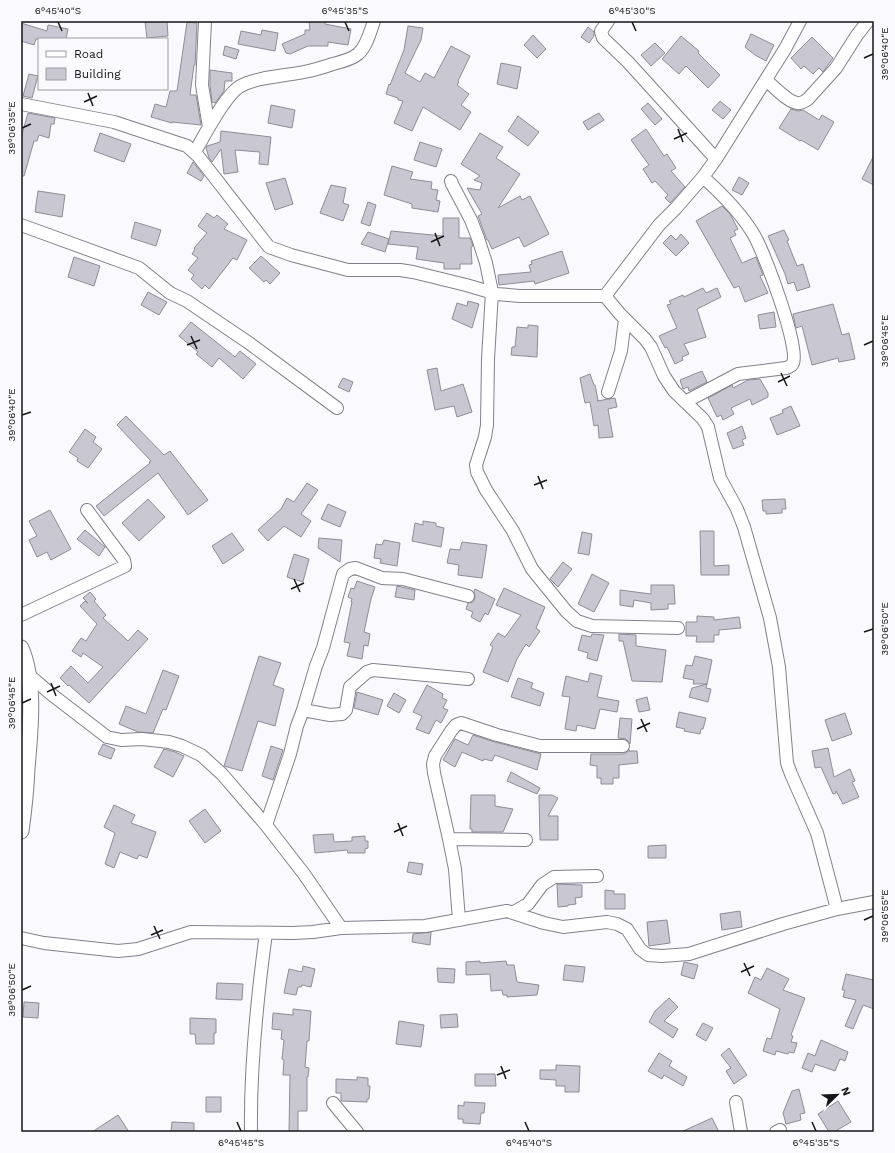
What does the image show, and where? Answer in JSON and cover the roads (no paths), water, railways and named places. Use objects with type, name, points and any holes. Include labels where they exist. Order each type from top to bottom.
[{"type":"street","points":[[205,21],[202,85],[210,127]]},
{"type":"street","points":[[195,152],[233,93],[241,86],[272,77],[305,72],[340,62],[357,55],[368,38],[374,21]]},
{"type":"street","points":[[608,21],[601,31],[603,38],[633,68],[716,159]]},
{"type":"street","points":[[605,296],[659,225],[703,177],[716,159],[785,49],[800,21]]},
{"type":"street","points":[[766,80],[792,101],[797,103],[803,102],[808,99],[836,68],[857,35],[868,21]]},
{"type":"street","points":[[21,104],[114,122],[187,146],[195,152],[247,221],[270,247],[291,255],[348,270],[400,270],[413,272],[492,292],[520,296],[605,296],[645,339],[651,347],[664,376],[674,391],[703,419],[708,427],[720,478],[737,509],[744,527],[770,618],[777,653],[787,762],[816,833],[837,909]]},
{"type":"street","points":[[685,402],[738,374],[786,368],[791,366],[794,362],[792,341],[784,312],[754,234],[741,216],[703,177]]},
{"type":"street","points":[[451,181],[471,220],[478,238],[486,263],[492,292],[488,359],[487,425],[476,468],[486,490],[513,531],[536,574],[566,611],[577,621],[592,626],[678,628]]},
{"type":"street","points":[[21,225],[139,268],[170,293],[187,301],[249,343],[337,408]]},
{"type":"street","points":[[608,392],[621,351],[625,319]]},
{"type":"street","points":[[21,615],[125,566],[124,560],[87,510]]},
{"type":"street","points":[[266,825],[330,626],[343,574],[352,568],[356,568],[382,578],[403,579],[468,596]]},
{"type":"street","points":[[21,648],[29,675],[30,740],[24,813],[21,830]]},
{"type":"street","points":[[303,710],[330,715],[342,714],[346,710],[350,687],[367,672],[373,670],[468,679]]},
{"type":"street","points":[[29,675],[106,737],[121,740],[142,739],[169,742],[182,746],[200,755],[222,774],[266,825],[304,874],[342,928]]},
{"type":"street","points":[[459,920],[455,869],[434,773],[435,756],[451,730],[456,725],[461,723],[497,735],[540,746],[623,746]]},
{"type":"street","points":[[449,839],[526,840]]},
{"type":"street","points":[[514,912],[528,904],[542,886],[554,877],[597,876]]},
{"type":"street","points":[[21,938],[44,943],[118,951],[138,949],[190,932],[313,932],[342,928],[425,926],[501,912],[514,912],[544,924],[562,927],[606,922],[617,924],[627,929],[640,949],[648,955],[662,956],[688,954],[783,924],[837,909],[874,902]]},
{"type":"street","points":[[251,1132],[251,1071],[266,933]]},
{"type":"street","points":[[736,1102],[741,1132]]},
{"type":"street","points":[[334,1103],[357,1132]]}]
